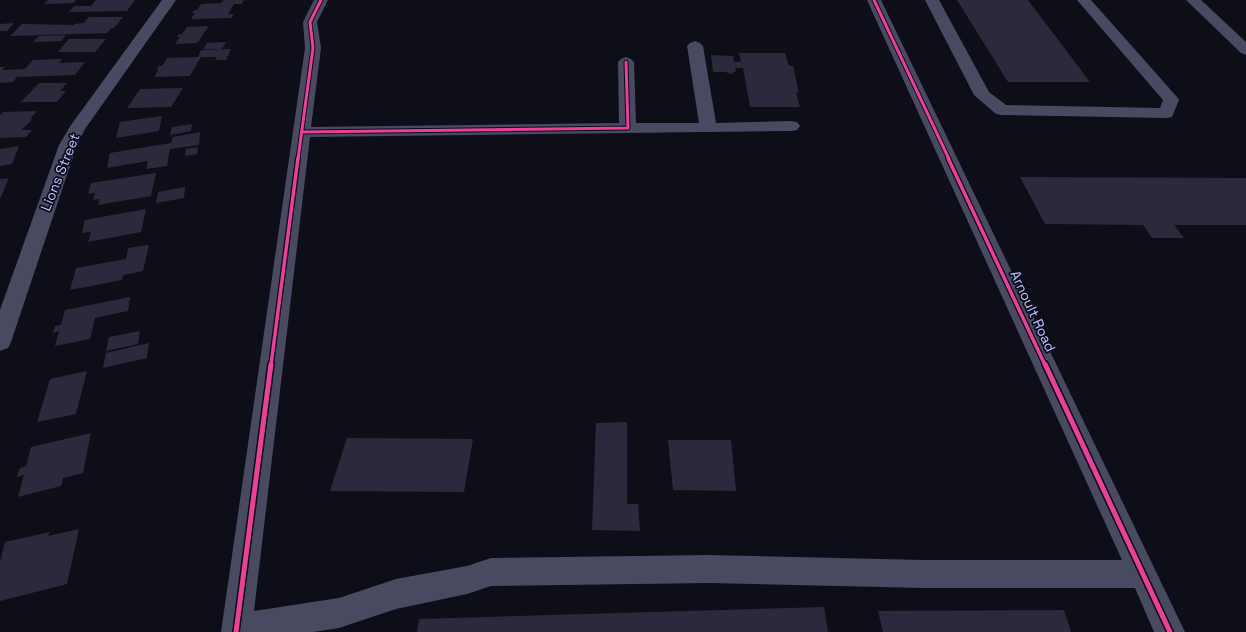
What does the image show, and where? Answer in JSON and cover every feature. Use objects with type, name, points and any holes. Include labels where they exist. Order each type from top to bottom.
[{"type":"street","name":"Lions Street","points":[[0,342],[68,145],[81,124],[169,0]]},
{"type":"street","points":[[321,0],[310,22],[313,48],[236,630],[338,613],[396,594],[467,580],[491,572],[709,569],[924,574],[1143,574]]},
{"type":"street","name":"Arnoult Road","points":[[874,0],[1170,632]]},
{"type":"street","points":[[932,0],[982,95],[1002,110],[1166,113],[1171,100],[1084,0]]},
{"type":"street","points":[[1194,0],[1244,46]]},
{"type":"street","points":[[694,46],[708,128]]},
{"type":"street","points":[[626,62],[628,128]]},
{"type":"street","points":[[302,132],[791,126]]},
{"type":"building","points":[[48,0],[76,0],[73,3],[44,4]]},
{"type":"building","points":[[96,0],[135,0],[127,11],[69,12],[74,6],[91,6]]},
{"type":"building","points":[[223,0],[244,0],[242,4],[234,4],[228,14],[234,14],[231,18],[191,19],[195,13],[192,13],[194,10],[197,10],[201,4],[221,3]]},
{"type":"building","points":[[957,0],[1028,0],[1090,82],[1008,82]]},
{"type":"building","points":[[89,17],[123,17],[114,28],[111,28],[107,33],[10,36],[22,24],[74,25],[84,23]]},
{"type":"building","points":[[14,23],[7,31],[0,31],[0,24]]},
{"type":"building","points":[[209,26],[197,43],[175,44],[180,37],[177,37],[179,34],[182,34],[187,27]]},
{"type":"building","points":[[66,35],[61,41],[33,42],[39,36]]},
{"type":"building","points":[[69,39],[106,39],[95,52],[58,52]]},
{"type":"building","points":[[226,42],[222,49],[203,49],[207,43]]},
{"type":"building","points":[[231,49],[226,60],[215,60],[217,57],[201,57],[190,76],[154,77],[159,69],[156,70],[159,66],[162,66],[167,58],[198,57],[201,50]]},
{"type":"building","points":[[739,53],[785,53],[789,66],[793,66],[799,93],[796,92],[800,107],[750,107],[743,68],[735,68],[736,72],[733,72],[733,74],[727,72],[713,72],[711,55],[733,56],[734,62],[741,62]]},
{"type":"building","points":[[62,59],[59,63],[85,62],[75,75],[17,77],[13,82],[0,83],[0,67],[5,67],[2,70],[25,69],[33,60]]},
{"type":"building","points":[[39,83],[67,83],[60,91],[66,91],[57,102],[21,102]]},
{"type":"building","points":[[183,88],[171,107],[127,108],[140,89]]},
{"type":"building","points":[[37,111],[30,119],[33,119],[21,130],[32,130],[26,137],[0,138],[0,115],[3,112]]},
{"type":"building","points":[[162,116],[159,131],[116,138],[120,122]]},
{"type":"building","points":[[192,124],[191,131],[170,135],[172,127]]},
{"type":"building","points":[[200,132],[199,145],[170,149],[167,166],[146,169],[148,161],[107,168],[110,153],[171,143],[173,137]]},
{"type":"building","points":[[19,146],[12,164],[0,166],[0,149]]},
{"type":"building","points":[[198,147],[197,154],[185,156],[186,149]]},
{"type":"building","points":[[156,173],[151,196],[98,205],[100,199],[93,200],[95,193],[88,194],[91,183]]},
{"type":"building","points":[[1020,177],[1246,178],[1246,225],[1174,225],[1184,238],[1152,238],[1143,225],[1045,224]]},
{"type":"building","points":[[9,178],[1,197],[0,197],[0,179]]},
{"type":"building","points":[[185,187],[184,198],[156,203],[158,192]]},
{"type":"building","points":[[146,209],[141,232],[88,242],[91,232],[82,233],[85,220]]},
{"type":"building","points":[[149,245],[143,271],[123,275],[122,280],[70,290],[76,268],[126,259],[128,248]]},
{"type":"building","points":[[130,297],[128,311],[95,318],[90,339],[55,346],[59,331],[53,333],[55,326],[61,325],[65,310]]},
{"type":"building","points":[[140,331],[138,344],[106,351],[109,337]]},
{"type":"building","points":[[149,343],[147,358],[103,368],[106,353]]},
{"type":"building","points":[[87,371],[76,414],[37,422],[50,379]]},
{"type":"building","points":[[627,422],[627,504],[638,504],[640,531],[592,530],[596,423]]},
{"type":"building","points":[[91,433],[83,473],[63,478],[61,486],[18,497],[24,475],[17,477],[20,468],[26,466],[31,447]]},
{"type":"building","points":[[347,438],[473,439],[464,492],[330,491]]},
{"type":"building","points":[[668,440],[731,440],[736,491],[673,490]]},
{"type":"building","points":[[79,529],[67,584],[0,601],[0,562],[5,542],[50,532],[48,536]]},
{"type":"building","points":[[824,607],[828,632],[417,632],[419,619]]},
{"type":"building","points":[[1064,610],[1071,632],[883,632],[878,611]]},
{"type":"cycle path","points":[[236,632],[313,48],[310,22],[321,0]]},
{"type":"cycle path","points":[[874,0],[1170,632]]},
{"type":"cycle path","points":[[302,132],[628,128],[626,62]]}]
